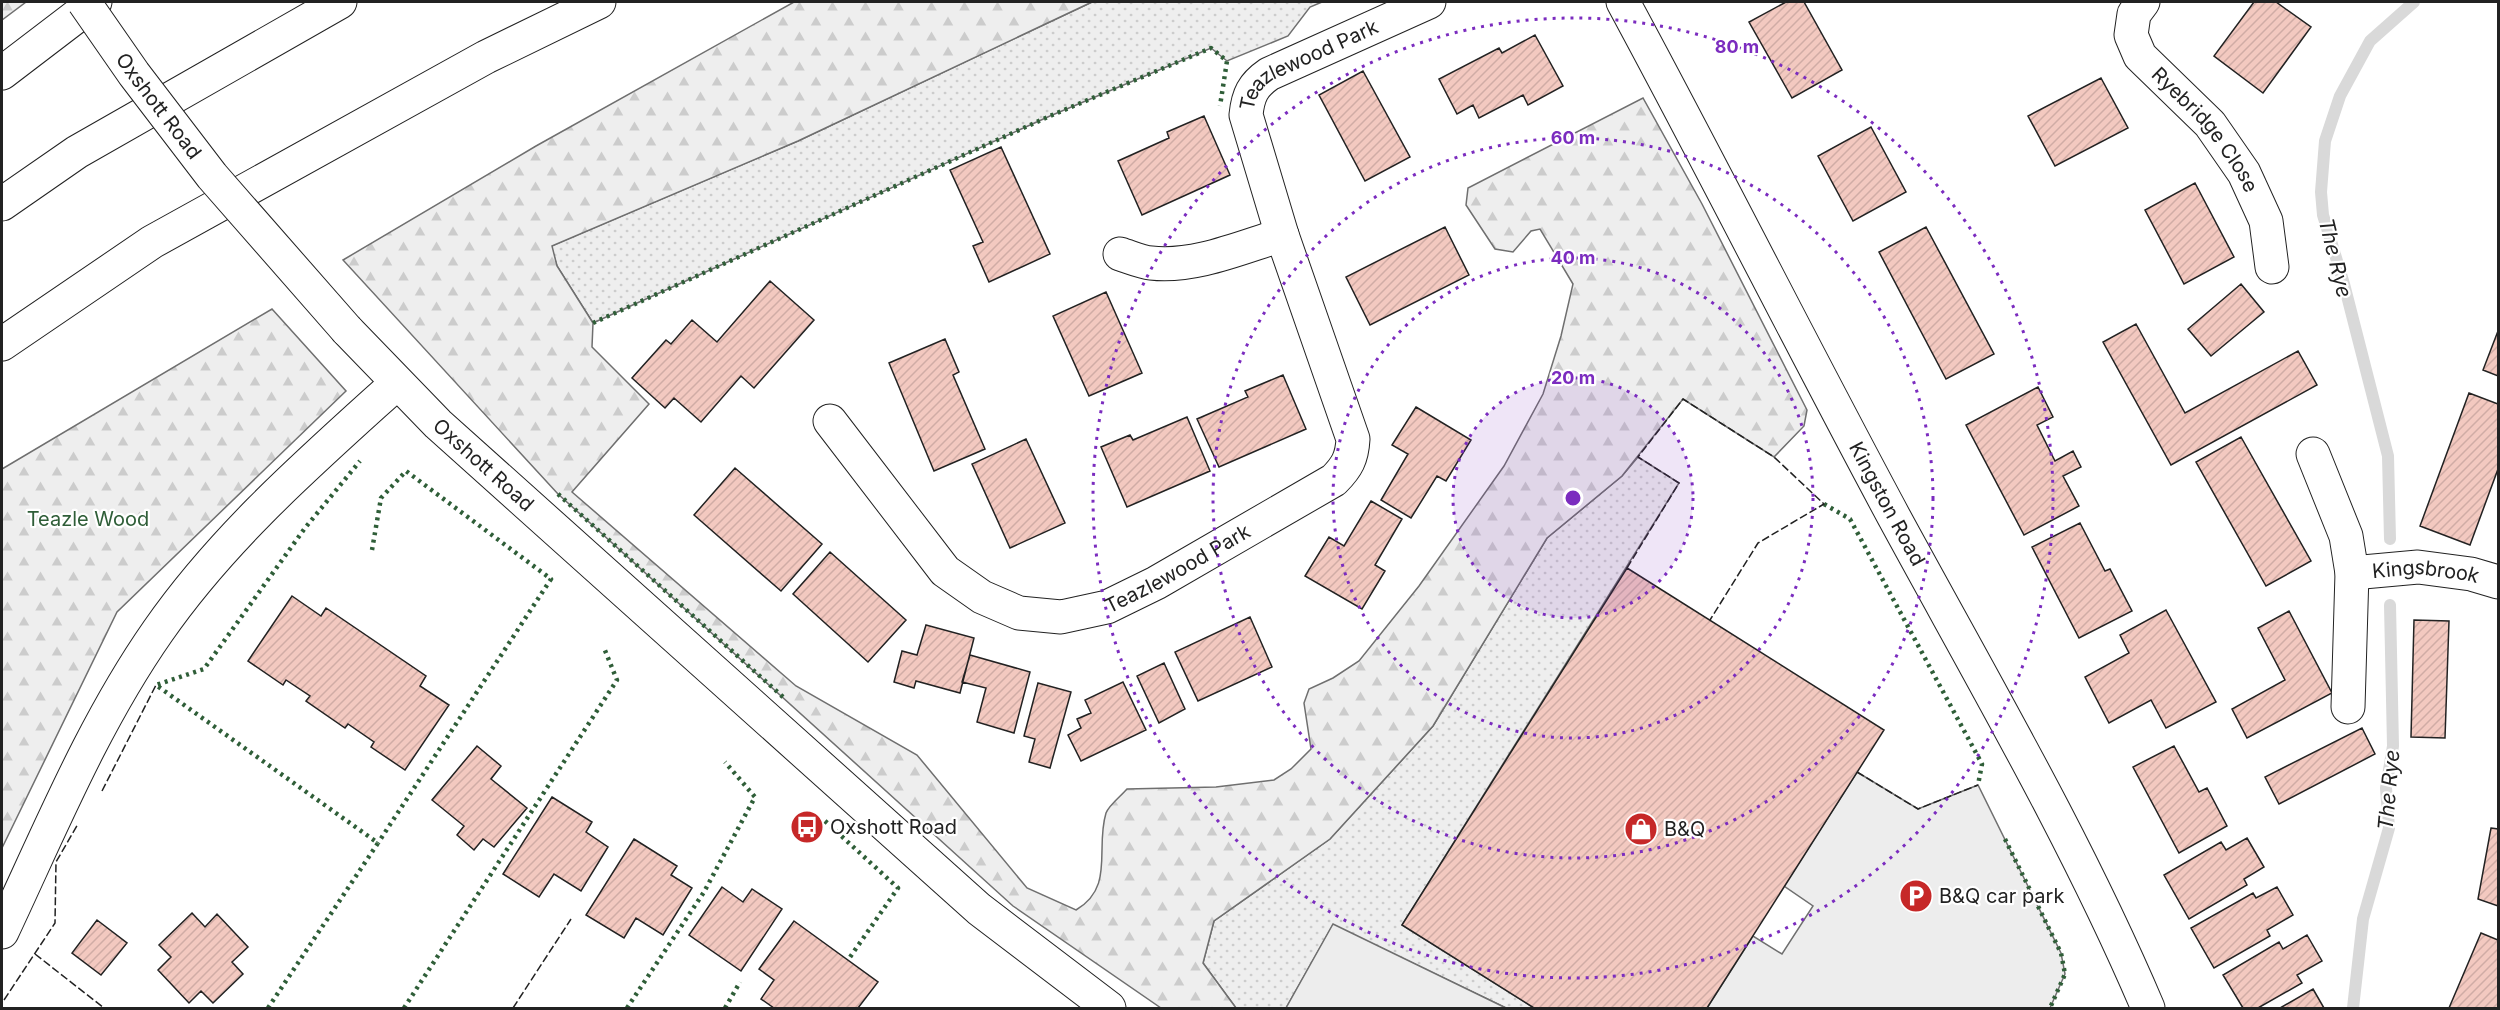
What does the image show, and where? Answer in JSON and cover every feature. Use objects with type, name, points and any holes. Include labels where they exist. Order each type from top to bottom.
[{"type":"main road","name":"Oxshott Road","points":[[84,2],[134,74],[212,176],[347,330],[438,424],[979,909],[1109,1008]]},
{"type":"main road","points":[[2,73],[94,2]]},
{"type":"main road","points":[[2,204],[77,152],[340,2]]},
{"type":"main road","points":[[2,344],[152,242],[486,57],[599,2]]},
{"type":"main road","name":"Teazlewood Park","points":[[830,421],[945,571],[982,597],[1019,613],[1061,617],[1107,607],[1156,583],[1334,480],[1346,468],[1353,454],[1353,440],[1282,235],[1246,115],[1248,98],[1256,84],[1269,74],[1429,2]]},
{"type":"main road","name":"Kingston Road","points":[[1623,2],[1716,174],[1859,452],[2037,781],[2118,938],[2148,1008]]},
{"type":"main road","name":"Ryebridge Close","points":[[2143,2],[2134,14],[2131,35],[2140,56],[2210,124],[2244,173],[2266,221],[2272,267]]},
{"type":"main road","points":[[1120,254],[1149,263],[1168,264],[1221,253],[1282,235]]},
{"type":"main road","points":[[2,932],[110,706],[159,630],[225,546],[301,470],[397,383]]},
{"type":"main road","name":"Kingsbrook","points":[[2313,454],[2346,536],[2352,573],[2348,706]]},
{"type":"main road","name":"Kingsbrook","points":[[2352,573],[2418,567],[2471,574],[2499,582]]},
{"type":"green space","points":[[2,2],[26,2],[2,20]]},
{"type":"green space","points":[[794,2],[1092,2],[798,141],[552,246],[557,266],[593,323],[592,347],[649,404],[572,492],[796,686],[917,755],[1027,888],[1076,910],[1088,901],[1096,890],[1102,866],[1103,827],[1106,813],[1127,789],[1216,787],[1274,780],[1291,769],[1311,749],[1304,703],[1309,689],[1333,678],[1359,661],[1419,586],[1504,466],[1543,394],[1561,336],[1573,284],[1540,229],[1531,231],[1513,252],[1495,249],[1466,205],[1468,188],[1643,98],[1702,204],[1807,410],[1804,426],[1774,457],[1683,399],[1622,476],[1547,538],[1433,726],[1330,839],[1214,921],[1203,963],[1236,1008],[1161,1008],[1013,906],[558,494],[343,260],[536,146]]},
{"type":"green space","points":[[1092,2],[1322,2],[1310,7],[1288,36],[1227,61],[1211,48],[1050,116],[593,323],[557,266],[551,246],[798,141]]},
{"type":"green space","name":"Teazle Wood","points":[[272,309],[346,391],[117,612],[2,848],[2,469]]},
{"type":"green space","points":[[1638,457],[1679,483],[1402,925],[1534,1008],[1506,1008],[1333,925],[1286,1008],[1236,1008],[1203,963],[1214,921],[1330,839],[1433,726],[1547,538],[1622,476]]},
{"type":"shaded area","name":"B&Q car park","points":[[1857,772],[1918,809],[1978,785],[2061,953],[2065,974],[2050,1008],[1707,1008],[1753,936],[1782,954],[1813,906],[1784,886]]},
{"type":"shaded area","points":[[1333,924],[1506,1008],[1286,1008]]},
{"type":"building","points":[[1786,2],[1804,2],[1842,70],[1792,98],[1749,22]]},
{"type":"building","points":[[2254,2],[2276,2],[2311,27],[2263,93],[2214,56]]},
{"type":"building","points":[[1535,35],[1563,86],[1528,105],[1523,95],[1479,118],[1473,105],[1457,114],[1439,79],[1499,48],[1502,53]]},
{"type":"building","points":[[1363,71],[1410,157],[1365,181],[1319,95]]},
{"type":"building","points":[[2101,78],[2128,128],[2055,166],[2028,116]]},
{"type":"building","points":[[1204,116],[1230,175],[1142,215],[1118,161],[1169,138],[1167,132]]},
{"type":"building","points":[[1871,127],[1906,192],[1853,221],[1818,156]]},
{"type":"building","points":[[1001,147],[1050,254],[989,282],[973,246],[983,242],[950,170]]},
{"type":"building","points":[[2195,183],[2234,257],[2184,284],[2145,210]]},
{"type":"building","points":[[1445,227],[1469,275],[1370,325],[1346,277]]},
{"type":"building","points":[[1926,227],[1994,354],[1946,379],[1879,252]]},
{"type":"building","points":[[770,281],[814,320],[754,388],[741,376],[701,422],[674,398],[665,408],[632,378],[666,340],[671,344],[692,320],[717,342]]},
{"type":"building","points":[[2241,284],[2264,312],[2211,356],[2188,329]]},
{"type":"building","points":[[1106,292],[1142,373],[1089,396],[1053,316]]},
{"type":"building","points":[[2136,324],[2185,413],[2298,351],[2317,385],[2171,465],[2103,342]]},
{"type":"building","points":[[2498,331],[2498,376],[2483,370]]},
{"type":"building","points":[[945,339],[959,372],[953,375],[985,449],[934,471],[889,363]]},
{"type":"building","points":[[1283,375],[1306,429],[1219,467],[1197,419],[1248,397],[1245,391]]},
{"type":"building","points":[[2038,387],[2053,417],[2037,425],[2055,461],[2073,451],[2081,467],[2063,476],[2079,506],[2024,535],[1966,425]]},
{"type":"building","points":[[2469,393],[2498,404],[2498,469],[2470,545],[2420,526]]},
{"type":"building","points":[[1416,407],[1471,440],[1446,481],[1437,476],[1411,518],[1381,500],[1408,454],[1392,445]]},
{"type":"building","points":[[1187,417],[1210,471],[1127,507],[1101,447],[1130,435],[1133,440]]},
{"type":"building","points":[[2241,437],[2311,561],[2266,586],[2196,462]]},
{"type":"building","points":[[1026,439],[1065,523],[1010,548],[972,464]]},
{"type":"building","points":[[735,468],[822,544],[781,591],[694,515]]},
{"type":"building","points":[[1371,501],[1402,519],[1375,565],[1385,571],[1362,609],[1305,576],[1329,537],[1344,546]]},
{"type":"building","points":[[2080,523],[2105,571],[2110,569],[2132,611],[2079,638],[2032,547]]},
{"type":"building","points":[[830,552],[906,620],[868,662],[793,594]]},
{"type":"building","name":"B&Q","points":[[1627,568],[1884,730],[1707,1008],[1534,1008],[1402,925]]},
{"type":"building","points":[[292,596],[321,616],[326,608],[426,676],[420,686],[449,705],[405,770],[371,747],[374,742],[348,724],[345,728],[306,701],[310,696],[286,680],[283,685],[248,661]]},
{"type":"building","points":[[2166,610],[2216,702],[2166,728],[2151,700],[2109,723],[2085,677],[2129,653],[2120,635]]},
{"type":"building","points":[[2289,611],[2332,693],[2247,738],[2232,709],[2285,680],[2258,628]]},
{"type":"building","points":[[1250,617],[1272,667],[1198,701],[1175,652]]},
{"type":"building","points":[[2414,620],[2449,621],[2445,738],[2411,737]]},
{"type":"building","points":[[926,625],[974,638],[960,693],[916,681],[914,688],[894,682],[902,651],[917,655]]},
{"type":"building","points":[[970,655],[1030,672],[1014,733],[977,722],[986,688],[962,682]]},
{"type":"building","points":[[1164,663],[1185,709],[1159,723],[1137,676]]},
{"type":"building","points":[[1123,682],[1146,730],[1081,761],[1068,735],[1081,728],[1077,719],[1091,713],[1085,700]]},
{"type":"building","points":[[1038,683],[1071,692],[1050,768],[1029,762],[1035,739],[1024,736]]},
{"type":"building","points":[[2362,728],[2375,754],[2279,804],[2265,777]]},
{"type":"building","points":[[477,746],[501,766],[491,779],[527,808],[494,847],[483,839],[474,850],[457,835],[464,826],[432,800]]},
{"type":"building","points":[[2174,746],[2199,792],[2207,788],[2227,826],[2179,853],[2133,767]]},
{"type":"building","points":[[552,797],[592,822],[586,832],[608,847],[581,891],[554,874],[539,897],[503,874]]},
{"type":"building","points":[[2491,828],[2498,829],[2498,906],[2478,899]]},
{"type":"building","points":[[2247,838],[2264,867],[2244,879],[2247,885],[2189,919],[2164,875],[2221,842],[2226,850]]},
{"type":"building","points":[[634,839],[677,866],[671,875],[692,888],[663,935],[636,918],[624,938],[586,915]]},
{"type":"building","points":[[722,887],[743,902],[752,889],[782,909],[741,971],[689,935]]},
{"type":"building","points":[[2277,887],[2293,915],[2267,930],[2270,936],[2214,968],[2191,928],[2253,893],[2256,898]]},
{"type":"building","points":[[192,913],[205,927],[217,914],[248,947],[232,962],[243,974],[213,1003],[201,991],[189,1003],[158,970],[171,957],[159,945]]},
{"type":"building","points":[[97,920],[127,943],[101,975],[72,953]]},
{"type":"building","points":[[794,921],[878,982],[858,1008],[774,1008],[761,999],[774,980],[759,969]]},
{"type":"building","points":[[2481,933],[2498,940],[2498,1008],[2449,1008]]},
{"type":"building","points":[[2307,935],[2322,961],[2297,975],[2302,983],[2258,1008],[2243,1008],[2223,975],[2279,942],[2283,949]]},
{"type":"building","points":[[2313,989],[2324,1008],[2280,1008]]},
{"type":"waterway","name":"The Rye","points":[[2390,539],[2388,456],[2344,284],[2323,215],[2321,192],[2325,141],[2340,96],[2370,41],[2414,2]]},
{"type":"waterway","name":"The Rye","points":[[2353,1008],[2363,919],[2389,828],[2386,788],[2393,746],[2390,605]]},
{"type":"hedge","points":[[593,323],[1050,116],[1211,48],[1227,61],[1220,106]]},
{"type":"hedge","points":[[268,1008],[378,843],[156,685],[204,669],[305,528],[360,461]]},
{"type":"hedge","points":[[372,550],[381,498],[406,471],[551,579],[378,843]]},
{"type":"hedge","points":[[558,494],[783,697]]},
{"type":"hedge","points":[[1824,504],[1850,519],[1982,764],[1978,785]]},
{"type":"hedge","points":[[404,1008],[617,680],[604,648]]},
{"type":"hedge","points":[[627,1008],[704,892],[755,797],[725,762]]},
{"type":"hedge","points":[[825,821],[898,888],[848,960]]},
{"type":"hedge","points":[[2005,839],[2061,953],[2065,974],[2050,1008]]},
{"type":"hedge","points":[[725,1008],[740,982]]},
{"type":"fence","points":[[1627,568],[1679,483],[1638,457],[1683,399],[1774,457],[1824,504],[1758,543],[1710,620]]},
{"type":"fence","points":[[102,791],[156,685]]},
{"type":"fence","points":[[1857,772],[1918,809],[1978,785]]},
{"type":"fence","points":[[4,1000],[55,923],[56,862],[78,824]]},
{"type":"fence","points":[[513,1008],[571,919]]},
{"type":"fence","points":[[35,954],[104,1008]]},
{"type":"place","name":"Oxshott Road","points":[[807,827]]},
{"type":"place","name":"B&Q","points":[[1641,829]]},
{"type":"place","name":"B&Q car park","points":[[1916,896]]}]
